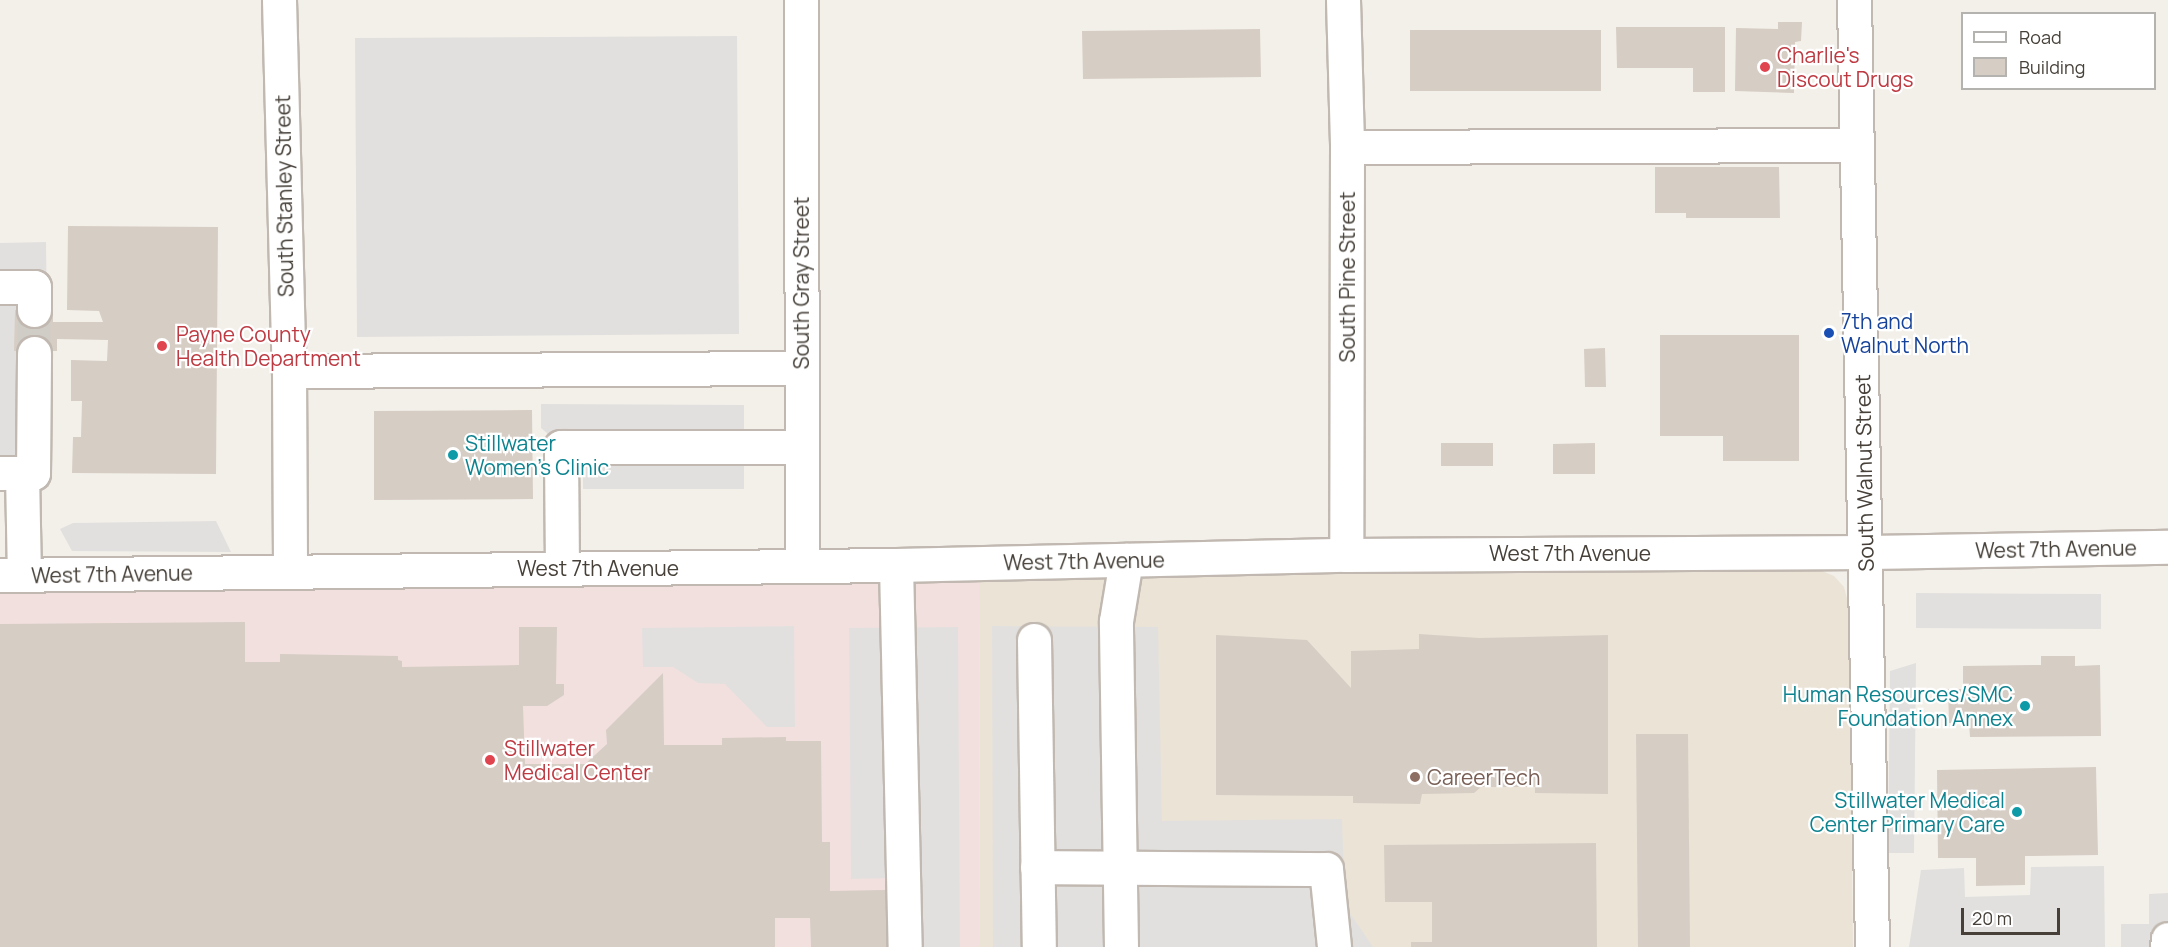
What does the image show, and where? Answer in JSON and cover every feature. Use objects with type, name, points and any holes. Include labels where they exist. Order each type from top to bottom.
[{"type":"street","name":"South Stanley Street","points":[[279,0],[289,371],[290,571]]},
{"type":"street","name":"South Gray Street","points":[[801,0],[802,566]]},
{"type":"street","name":"South Pine Street","points":[[1343,0],[1347,147],[1346,555]]},
{"type":"street","name":"South Walnut Street","points":[[1854,0],[1867,552],[1872,947]]},
{"type":"street","points":[[1347,147],[1856,145]]},
{"type":"street","points":[[0,287],[34,287],[34,310]]},
{"type":"street","points":[[12,575],[11,473],[33,473],[34,353]]},
{"type":"street","points":[[289,371],[801,368]]},
{"type":"street","points":[[562,568],[561,447],[802,447]]},
{"type":"street","name":"West 7th Avenue","points":[[12,575],[896,565],[1346,555],[1867,552],[2168,547]]},
{"type":"street","points":[[1121,947],[1116,621],[1126,560]]},
{"type":"street","points":[[896,565],[905,947]]},
{"type":"street","points":[[1034,640],[1039,947]]},
{"type":"street","points":[[1038,867],[1326,869],[1334,947]]},
{"type":"street","points":[[2167,947],[2168,939]]},
{"type":"shaded area","points":[[737,36],[739,334],[357,337],[355,38]]},
{"type":"shaded area","points":[[46,242],[49,487],[0,488],[0,243]]},
{"type":"shaded area","points":[[541,404],[744,405],[744,489],[583,489],[583,464],[541,428]]},
{"type":"shaded area","points":[[216,521],[231,552],[72,551],[60,529],[73,523]]},
{"type":"shaded area","name":"CareerTech","points":[[979,565],[1822,571],[1834,576],[1844,587],[1849,606],[1853,947],[980,947]]},
{"type":"shaded area","name":"Stillwater Medical Center","points":[[979,565],[980,947],[0,947],[0,573]]},
{"type":"shaded area","points":[[1916,593],[2101,594],[2101,629],[1916,628]]},
{"type":"shaded area","points":[[794,626],[795,727],[767,727],[725,684],[698,683],[673,667],[643,667],[642,628]]},
{"type":"shaded area","points":[[992,626],[1158,627],[1162,821],[1342,819],[1345,906],[1373,947],[993,947]]},
{"type":"shaded area","points":[[958,627],[960,947],[892,947],[892,878],[851,879],[849,628]]},
{"type":"shaded area","points":[[1916,663],[1914,853],[1888,853],[1890,671]]},
{"type":"shaded area","points":[[2104,866],[2105,947],[1909,947],[1921,870],[1964,868],[1965,897],[2030,895],[2031,867]]},
{"type":"shaded area","points":[[2168,893],[2168,947],[2121,947],[2121,924],[2149,924],[2149,894]]},
{"type":"building","name":"Charlie's Discout Drugs","points":[[1778,22],[1802,22],[1801,41],[1795,42],[1794,93],[1735,91],[1736,28],[1778,29]]},
{"type":"building","points":[[1616,27],[1725,27],[1725,92],[1693,92],[1693,68],[1617,68]]},
{"type":"building","points":[[1260,29],[1261,77],[1083,79],[1082,31]]},
{"type":"building","points":[[1410,30],[1601,30],[1601,91],[1410,91]]},
{"type":"building","points":[[1655,167],[1779,167],[1780,218],[1686,218],[1686,213],[1655,213]]},
{"type":"building","name":"Payne County Health Department","points":[[68,226],[218,227],[216,474],[72,473],[73,437],[81,437],[82,401],[71,401],[71,360],[107,361],[108,340],[57,339],[57,351],[14,351],[15,310],[53,311],[53,322],[103,322],[99,311],[67,310]]},
{"type":"building","points":[[1660,335],[1799,335],[1799,461],[1723,461],[1723,436],[1660,436]]},
{"type":"building","points":[[1605,348],[1606,387],[1585,387],[1584,349]]},
{"type":"building","name":"Stillwater Women’s Clinic","points":[[532,410],[533,499],[374,500],[374,411]]},
{"type":"building","points":[[1441,443],[1493,443],[1493,466],[1441,466]]},
{"type":"building","points":[[1595,443],[1595,474],[1553,474],[1553,444]]},
{"type":"building","name":"Stillwater Medical Center","points":[[245,622],[245,662],[280,662],[280,654],[398,656],[398,660],[402,661],[402,667],[519,665],[519,627],[557,627],[556,684],[564,684],[564,695],[547,706],[523,706],[525,764],[585,764],[607,744],[606,730],[663,673],[664,745],[722,745],[722,738],[786,737],[786,741],[821,741],[822,842],[830,842],[830,891],[885,890],[887,947],[811,947],[810,918],[775,918],[775,947],[0,947],[0,624]]},
{"type":"building","points":[[1419,634],[1479,638],[1608,635],[1608,794],[1535,793],[1535,787],[1481,787],[1474,793],[1422,794],[1420,804],[1353,803],[1353,796],[1216,795],[1216,635],[1307,640],[1351,688],[1351,651],[1419,649]]},
{"type":"building","name":"Human Resources/SMC Foundation Annex","points":[[2041,656],[2075,656],[2075,666],[2100,665],[2101,736],[1970,737],[1969,723],[1949,723],[1948,689],[1963,689],[1963,666],[2041,665]]},
{"type":"building","points":[[1636,734],[1688,734],[1690,947],[1638,947]]},
{"type":"building","name":"Stillwater Medical Center Primary Care","points":[[2096,767],[2098,855],[2025,856],[2025,885],[1976,886],[1976,858],[1938,858],[1937,770]]},
{"type":"building","points":[[1596,843],[1597,947],[1411,947],[1411,942],[1432,942],[1432,902],[1385,902],[1384,845]]},
{"type":"tunnel","points":[[34,310],[34,353]]},
{"type":"place","name":"Charlie's Discout Drugs","points":[[1765,67]]},
{"type":"place","name":"7th and Walnut North","points":[[1829,333]]},
{"type":"place","name":"Payne County Health Department","points":[[162,346]]},
{"type":"place","name":"Stillwater Women’s Clinic","points":[[453,455]]},
{"type":"place","name":"Human Resources/SMC Foundation Annex","points":[[2025,706]]},
{"type":"place","name":"Stillwater Medical Center","points":[[490,760]]},
{"type":"place","name":"CareerTech","points":[[1415,777]]},
{"type":"place","name":"Stillwater Medical Center Primary Care","points":[[2017,812]]}]
